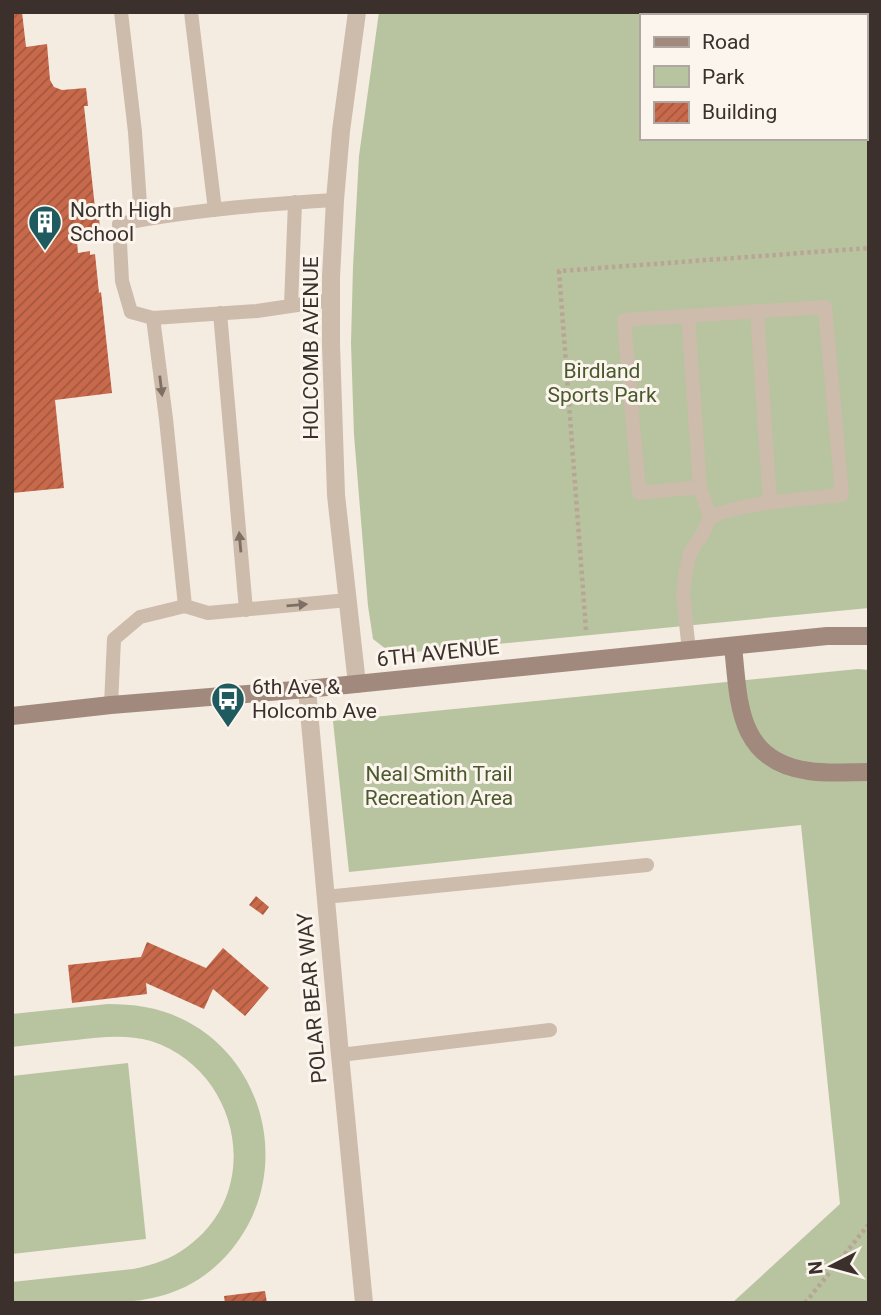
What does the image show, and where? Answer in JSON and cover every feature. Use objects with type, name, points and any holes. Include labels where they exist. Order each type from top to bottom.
[{"type":"main road","name":"6TH AVENUE","points":[[12,716],[827,636],[869,636]]},
{"type":"main road","points":[[733,646],[739,696],[748,733],[763,753],[786,766],[809,771],[869,772]]},
{"type":"street","name":"HOLCOMB AVENUE","points":[[357,12],[341,131],[331,300],[336,495],[357,684]]},
{"type":"street","name":"POLAR BEAR WAY","points":[[307,688],[364,1303]]},
{"type":"lane","points":[[121,12],[135,132],[141,219]]},
{"type":"lane","points":[[191,12],[215,210]]},
{"type":"lane","points":[[331,300],[257,311],[153,318],[131,312],[122,281],[119,223],[215,210],[335,200]]},
{"type":"lane","points":[[291,306],[295,202]]},
{"type":"lane","points":[[700,487],[639,493],[624,320],[825,307],[842,495],[770,503],[724,511],[710,517]]},
{"type":"lane","points":[[757,311],[770,503]]},
{"type":"lane","points":[[220,313],[246,610]]},
{"type":"lane","points":[[688,316],[700,487],[710,517],[690,553],[685,575],[683,595],[689,651]]},
{"type":"lane","points":[[153,318],[185,606]]},
{"type":"lane","points":[[111,705],[114,639],[141,617],[185,606],[208,612],[348,600]]},
{"type":"lane","points":[[325,897],[647,865]]},
{"type":"lane","points":[[340,1055],[550,1030]]},
{"type":"path","points":[[805,1303],[869,1224]]},
{"type":"green space","name":"Birdland Sports Park","points":[[379,12],[869,12],[869,608],[391,653],[373,639],[368,606],[354,435],[351,343],[359,156]]},
{"type":"green space","name":"Neal Smith Trail Recreation Area","points":[[869,670],[869,1303],[732,1303],[840,1204],[801,825],[349,872],[333,721]]},
{"type":"green space","points":[[108,1004],[145,1007],[171,1014],[207,1034],[229,1055],[246,1079],[258,1106],[264,1136],[265,1166],[260,1196],[248,1225],[229,1253],[213,1269],[185,1287],[134,1301],[12,1303],[12,1282],[133,1269],[175,1255],[211,1223],[227,1195],[233,1165],[232,1134],[222,1104],[205,1078],[181,1056],[151,1041],[123,1037],[12,1047],[12,1014]]},
{"type":"green space","points":[[128,1063],[146,1239],[12,1254],[12,1076]]},
{"type":"building","name":"North High School","points":[[12,12],[22,12],[26,47],[47,44],[50,80],[54,87],[62,90],[86,88],[88,106],[84,106],[95,208],[98,208],[100,228],[76,230],[78,253],[90,251],[90,255],[95,254],[112,393],[55,400],[64,488],[12,493]]},
{"type":"building","points":[[256,896],[269,907],[263,915],[249,905]]},
{"type":"building","points":[[147,942],[206,968],[223,948],[269,988],[245,1016],[213,989],[204,1009],[146,983],[147,994],[72,1003],[68,965],[141,957]]},
{"type":"building","points":[[265,1291],[267,1303],[225,1303],[224,1296]]},
{"type":"place","name":"North High School","points":[[45,252]]},
{"type":"place","name":"6th Ave & Holcomb Ave","points":[[228,729]]}]
